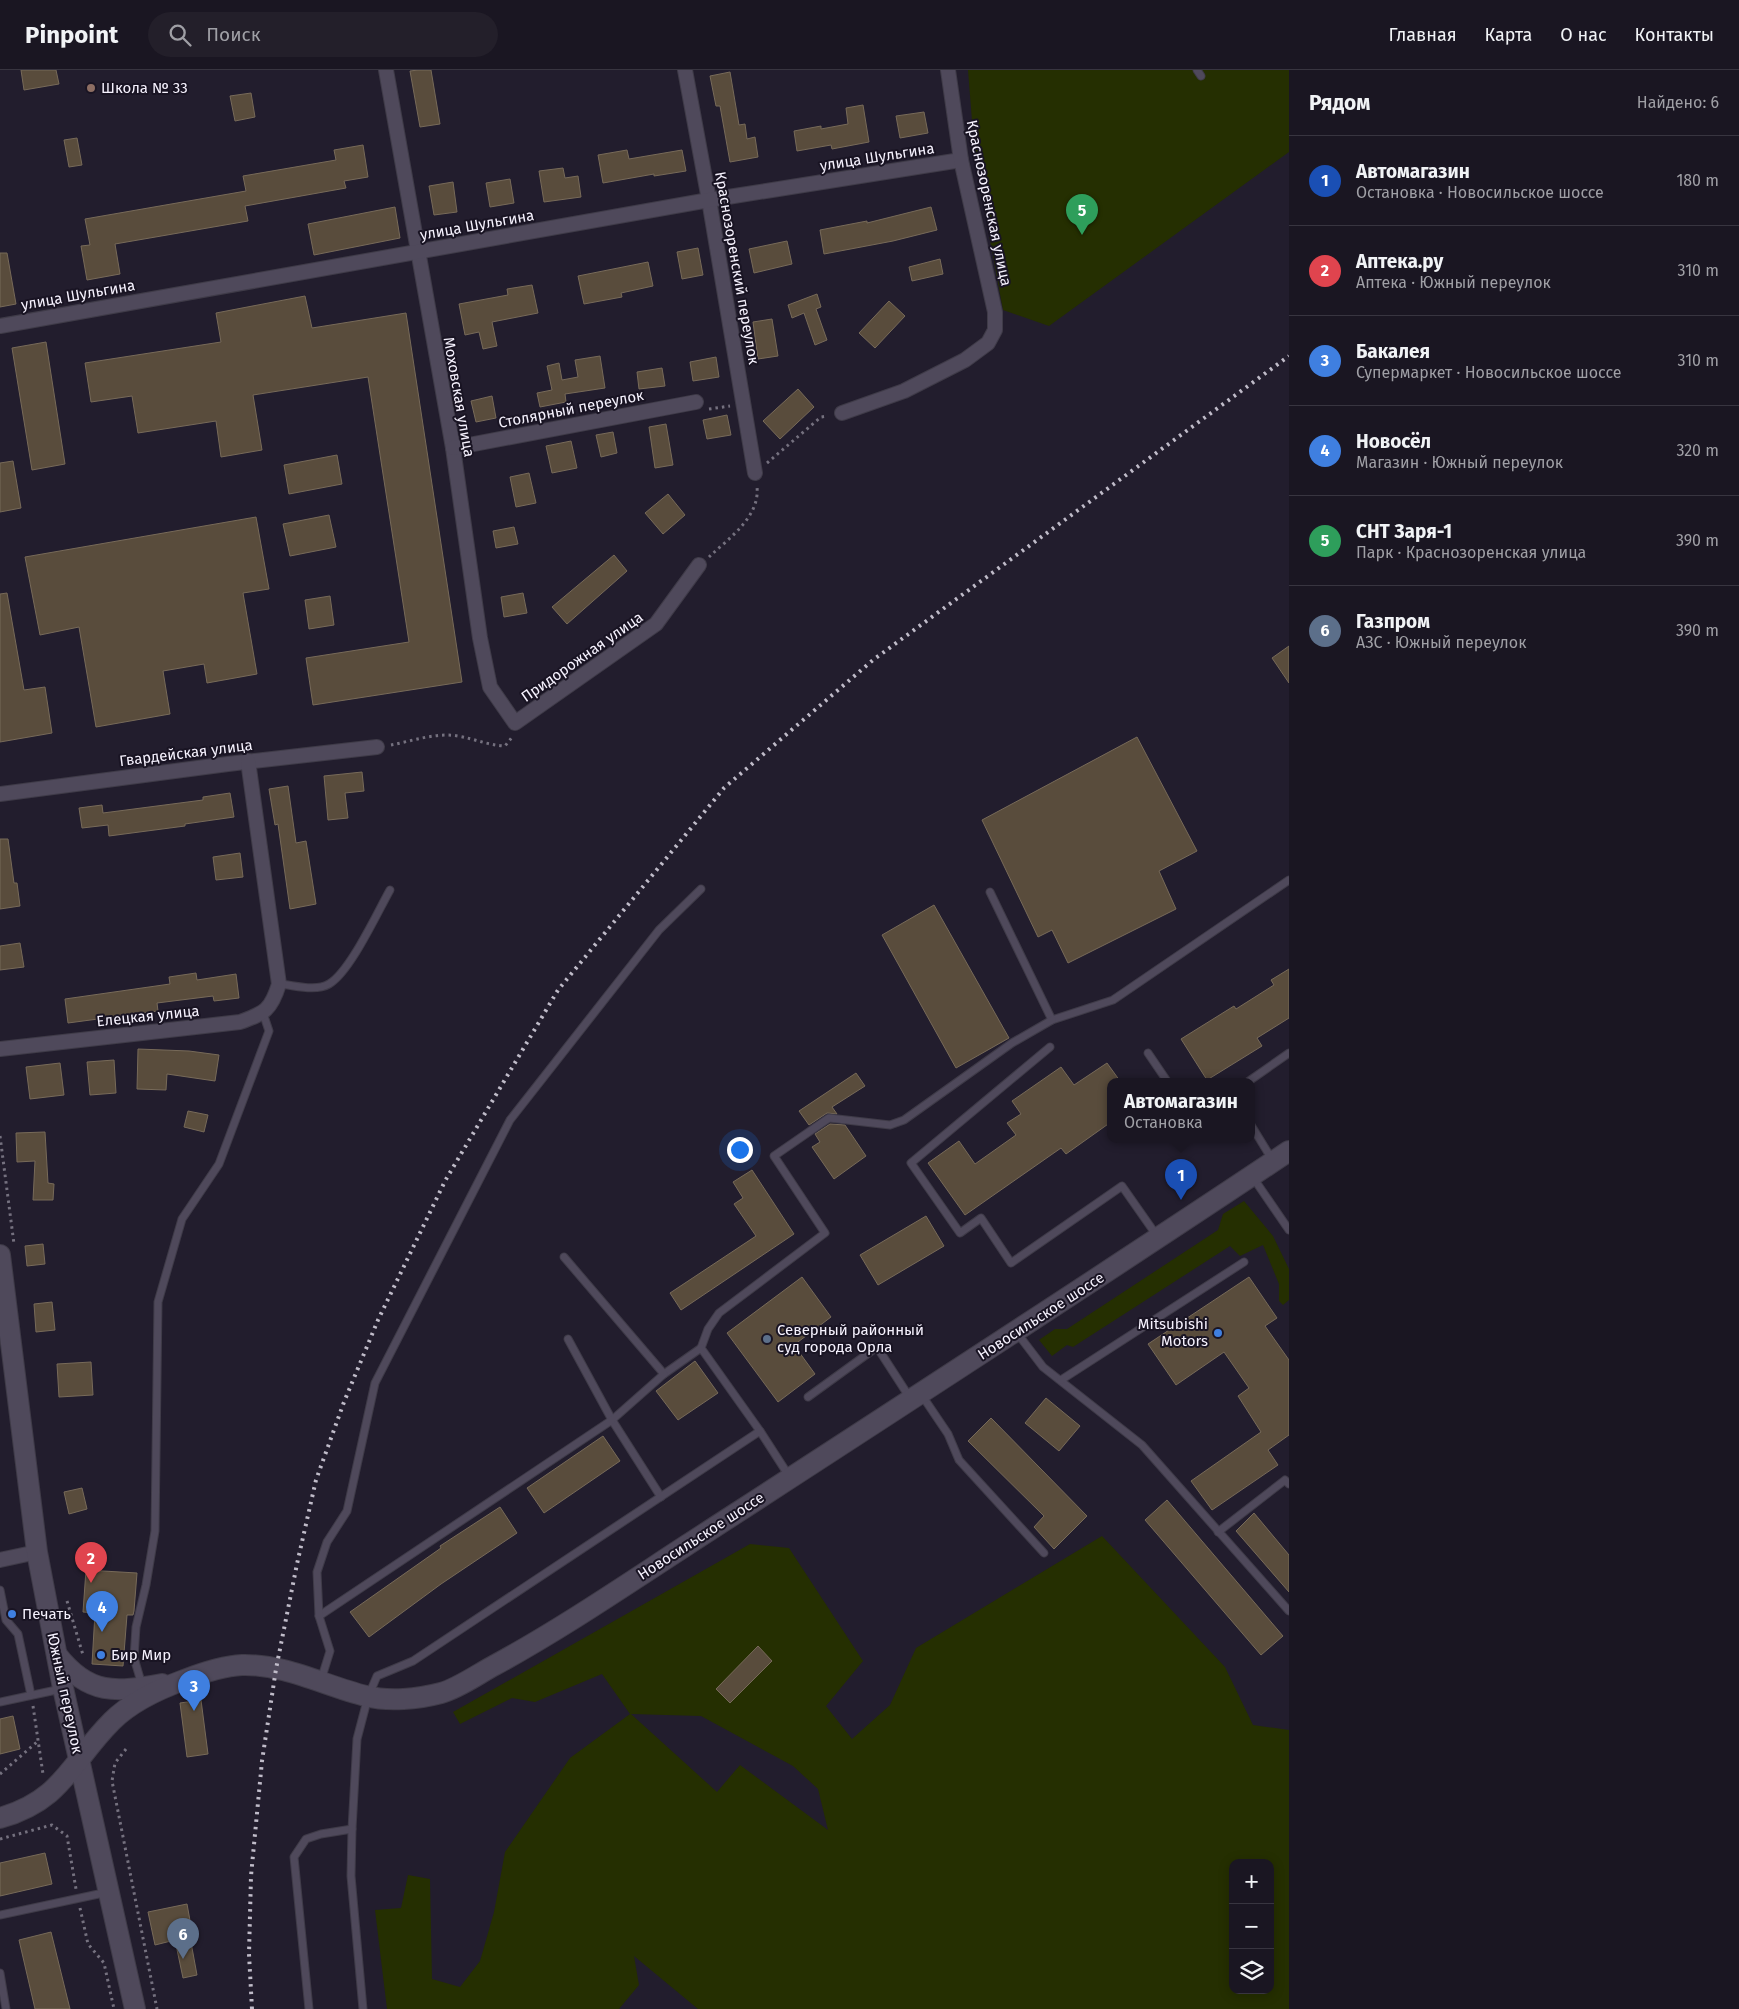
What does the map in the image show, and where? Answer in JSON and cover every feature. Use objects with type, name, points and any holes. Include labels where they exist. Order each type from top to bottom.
[{"type":"street","name":"Моховская улица","points":[[386,70],[453,448],[480,638],[490,687],[515,723]]},
{"type":"street","name":"Краснозоренский переулок","points":[[684,70],[709,200],[756,473]]},
{"type":"street","name":"Краснозоренская улица","points":[[842,413],[904,391],[965,360],[988,343],[995,330],[995,312],[961,160],[948,70]]},
{"type":"street","name":"улица Шульгина","points":[[0,326],[709,200],[961,160]]},
{"type":"street","name":"Столярный переулок","points":[[453,448],[696,402]]},
{"type":"street","name":"Придорожная улица","points":[[515,723],[656,624],[699,566]]},
{"type":"street","name":"Гвардейская улица","points":[[0,794],[248,761],[377,747]]},
{"type":"street","points":[[248,761],[279,984],[275,998],[263,1013]]},
{"type":"street","name":"Елецкая улица","points":[[0,1048],[240,1022],[263,1013]]},
{"type":"street","name":"Новосильское шоссе","points":[[0,1818],[31,1807],[46,1797],[64,1780],[115,1718],[150,1696],[179,1682],[227,1667],[246,1665],[276,1669],[321,1680],[368,1697],[395,1700],[444,1692],[539,1641],[1016,1332],[1281,1156]]},
{"type":"street","name":"Южный переулок","points":[[0,1255],[2,1286],[37,1552],[63,1688],[135,2009]]},
{"type":"street","points":[[0,1560],[37,1552]]},
{"type":"street","points":[[57,1655],[74,1673],[91,1684],[108,1690],[179,1682]]},
{"type":"lane","points":[[319,1616],[612,1420],[664,1374],[702,1348],[708,1329],[719,1313],[826,1233],[774,1156],[829,1118],[890,1125],[904,1120],[1012,1043],[1052,1020],[1113,1000],[1289,880]]},
{"type":"lane","points":[[321,1680],[330,1651],[319,1616],[317,1572],[328,1542],[347,1511],[375,1383],[510,1120],[659,930],[701,889]]},
{"type":"lane","points":[[279,984],[316,988],[329,984],[346,967],[390,890]]},
{"type":"lane","points":[[990,892],[1052,1020]]},
{"type":"lane","points":[[143,1687],[134,1658],[136,1627],[146,1585],[155,1531],[158,1302],[182,1219],[219,1164],[269,1031],[263,1013]]},
{"type":"lane","points":[[1050,1047],[911,1163],[960,1233],[981,1218],[1011,1263],[1122,1186],[1158,1238]]},
{"type":"lane","points":[[1148,1053],[1165,1078]]},
{"type":"lane","points":[[1253,1078],[1289,1053]]},
{"type":"lane","points":[[1255,1129],[1281,1156]]},
{"type":"lane","points":[[1252,1176],[1289,1230]]},
{"type":"lane","points":[[564,1257],[664,1374]]},
{"type":"lane","points":[[1061,1380],[1244,1262]]},
{"type":"lane","points":[[1016,1332],[1043,1367],[1142,1445],[1289,1610]]},
{"type":"lane","points":[[568,1339],[612,1420],[661,1497]]},
{"type":"lane","points":[[808,1397],[877,1347],[948,1434],[959,1460],[1044,1553]]},
{"type":"lane","points":[[702,1348],[760,1431],[790,1478]]},
{"type":"lane","points":[[363,2009],[351,1876],[352,1829],[357,1738],[368,1697],[377,1676],[413,1660],[760,1431]]},
{"type":"lane","points":[[1218,1532],[1285,1480],[1289,1484]]},
{"type":"lane","points":[[0,1590],[6,1620],[18,1634],[31,1695]]},
{"type":"lane","points":[[0,1702],[63,1688]]},
{"type":"lane","points":[[309,2009],[294,1857],[306,1840],[321,1834],[352,1829]]},
{"type":"lane","points":[[0,1915],[109,1892]]},
{"type":"lane","points":[[0,1973],[6,2009]]},
{"type":"path","points":[[696,402],[701,407],[709,409],[732,406],[745,407]]},
{"type":"path","points":[[377,747],[438,736],[457,736],[488,745],[505,746],[513,736],[515,723]]},
{"type":"path","points":[[31,1695],[43,1775]]},
{"type":"path","points":[[0,1774],[38,1742]]},
{"type":"path","points":[[126,1749],[115,1763],[112,1781],[157,2009]]},
{"type":"path","points":[[0,1839],[52,1825],[67,1836],[88,1944],[104,1963],[114,2009]]},
{"type":"green space","points":[[968,70],[1289,70],[1289,152],[1049,326],[1003,310],[975,159]]},
{"type":"green space","points":[[1244,1201],[1273,1236],[1289,1269],[1289,1300],[1283,1305],[1279,1301],[1279,1284],[1263,1245],[1240,1256],[1230,1246],[1073,1347],[1067,1345],[1052,1356],[1039,1340],[1055,1329],[1067,1329],[1218,1230],[1223,1214]]},
{"type":"green space","points":[[1102,1536],[1225,1667],[1253,1725],[1289,1730],[1289,2009],[698,2009],[634,1956],[639,1985],[619,2009],[387,2009],[375,1910],[401,1908],[408,1875],[430,1879],[432,1979],[460,1987],[480,1961],[494,1912],[505,1852],[570,1758],[630,1714],[602,1674],[535,1702],[512,1698],[460,1724],[453,1712],[750,1544],[789,1548],[863,1661],[826,1706],[852,1739],[890,1705],[916,1648]],"holes":[[[631,1714],[701,1716],[793,1766],[818,1789],[828,1830],[740,1765],[717,1792]]]},
{"type":"building","points":[[21,70],[56,70],[59,84],[24,90]]},
{"type":"building","points":[[431,70],[440,124],[420,127],[410,71]]},
{"type":"building","points":[[730,72],[739,125],[745,124],[747,139],[755,137],[758,157],[730,162],[720,106],[716,106],[710,76]]},
{"type":"building","points":[[251,93],[255,117],[235,121],[230,96]]},
{"type":"building","points":[[863,105],[869,142],[832,149],[831,145],[797,151],[794,131],[848,124],[846,108]]},
{"type":"building","points":[[924,112],[928,133],[900,138],[896,116]]},
{"type":"building","points":[[77,138],[82,165],[69,167],[64,140]]},
{"type":"building","points":[[363,145],[368,177],[344,181],[346,188],[245,206],[248,221],[115,244],[120,274],[87,280],[81,246],[90,245],[85,219],[246,191],[243,176],[336,160],[334,150]]},
{"type":"building","points":[[627,150],[629,159],[682,150],[686,171],[654,176],[654,174],[603,183],[598,155]]},
{"type":"building","points":[[563,168],[565,178],[578,176],[581,197],[544,202],[539,171]]},
{"type":"building","points":[[510,179],[514,203],[490,207],[486,183]]},
{"type":"building","points":[[453,182],[457,212],[434,215],[429,186]]},
{"type":"building","points":[[395,207],[400,238],[314,255],[308,224]]},
{"type":"building","points":[[931,207],[937,230],[893,241],[824,254],[820,230],[867,221],[867,223]]},
{"type":"building","points":[[787,241],[792,264],[754,273],[749,249]]},
{"type":"building","points":[[698,248],[703,275],[682,279],[677,252]]},
{"type":"building","points":[[0,253],[7,253],[16,304],[0,307]]},
{"type":"building","points":[[940,259],[943,274],[912,281],[909,267]]},
{"type":"building","points":[[648,262],[653,286],[621,293],[622,297],[584,304],[578,276]]},
{"type":"building","points":[[532,285],[538,313],[492,322],[497,346],[483,349],[479,332],[465,335],[459,304],[508,295],[507,289]]},
{"type":"building","points":[[817,294],[821,307],[816,309],[827,340],[815,345],[804,313],[792,318],[788,305]]},
{"type":"building","points":[[305,296],[312,328],[406,313],[462,682],[313,705],[306,658],[409,642],[368,377],[253,395],[262,450],[221,457],[216,421],[138,433],[132,396],[91,402],[85,363],[221,342],[216,313]]},
{"type":"building","points":[[889,301],[905,316],[875,348],[859,333]]},
{"type":"building","points":[[772,319],[778,356],[758,359],[753,322]]},
{"type":"building","points":[[46,342],[65,464],[32,470],[12,348]]},
{"type":"building","points":[[600,356],[605,388],[565,394],[566,402],[540,407],[537,393],[552,390],[547,366],[559,363],[562,380],[578,377],[575,360]]},
{"type":"building","points":[[716,357],[719,377],[693,381],[690,362]]},
{"type":"building","points":[[662,368],[665,386],[639,389],[637,372]]},
{"type":"building","points":[[798,389],[814,407],[780,439],[763,421]]},
{"type":"building","points":[[492,396],[496,418],[476,422],[471,401]]},
{"type":"building","points":[[727,415],[731,435],[707,439],[703,420]]},
{"type":"building","points":[[666,424],[673,465],[655,468],[649,427]]},
{"type":"building","points":[[613,432],[617,453],[601,457],[596,435]]},
{"type":"building","points":[[571,441],[577,468],[552,473],[546,446]]},
{"type":"building","points":[[337,455],[342,484],[289,494],[284,465]]},
{"type":"building","points":[[13,461],[21,508],[0,512],[0,463]]},
{"type":"building","points":[[529,473],[536,503],[516,507],[510,477]]},
{"type":"building","points":[[668,494],[685,515],[663,534],[645,513]]},
{"type":"building","points":[[329,515],[336,547],[290,556],[283,524]]},
{"type":"building","points":[[256,517],[269,589],[243,593],[257,674],[207,683],[204,664],[163,671],[170,714],[96,727],[79,627],[40,635],[25,557]]},
{"type":"building","points":[[514,527],[518,544],[496,548],[493,531]]},
{"type":"building","points":[[614,555],[627,571],[567,624],[552,607]]},
{"type":"building","points":[[7,593],[24,690],[45,687],[52,733],[0,742],[0,594]]},
{"type":"building","points":[[523,593],[527,613],[504,617],[501,597]]},
{"type":"building","points":[[330,596],[334,625],[309,629],[305,600]]},
{"type":"building","points":[[1289,646],[1289,683],[1272,658]]},
{"type":"building","points":[[1137,737],[1197,851],[1159,871],[1176,909],[1068,963],[1052,930],[1038,937],[982,820]]},
{"type":"building","points":[[362,772],[364,791],[345,793],[348,818],[328,820],[324,776]]},
{"type":"building","points":[[288,786],[296,843],[306,841],[316,904],[290,909],[278,824],[275,825],[269,789]]},
{"type":"building","points":[[230,793],[234,817],[185,824],[185,826],[109,836],[108,825],[82,828],[79,808],[102,805],[103,813],[203,800],[203,797]]},
{"type":"building","points":[[0,839],[8,839],[14,883],[17,883],[20,906],[0,909]]},
{"type":"building","points":[[240,853],[243,877],[216,880],[213,857]]},
{"type":"building","points":[[934,905],[1009,1038],[956,1068],[882,935]]},
{"type":"building","points":[[20,943],[24,967],[0,970],[0,946]]},
{"type":"building","points":[[1289,969],[1289,1018],[1257,1038],[1262,1046],[1210,1078],[1206,1078],[1181,1039],[1234,1006],[1236,1009],[1274,985],[1271,980]]},
{"type":"building","points":[[196,973],[197,980],[236,974],[239,998],[214,1001],[213,996],[157,1003],[158,1011],[68,1023],[65,999],[170,984],[169,977]]},
{"type":"building","points":[[138,1049],[189,1051],[219,1055],[215,1081],[167,1074],[166,1090],[137,1089]]},
{"type":"building","points":[[114,1060],[116,1093],[90,1095],[87,1062]]},
{"type":"building","points":[[60,1063],[64,1095],[30,1099],[26,1067]]},
{"type":"building","points":[[1107,1063],[1118,1078],[1107,1078],[1107,1125],[1066,1154],[1061,1148],[965,1215],[928,1163],[959,1141],[975,1164],[1016,1135],[1007,1123],[1021,1114],[1012,1101],[1061,1067],[1074,1085]]},
{"type":"building","points":[[856,1073],[865,1086],[832,1107],[837,1114],[827,1113],[809,1125],[799,1111]]},
{"type":"building","points":[[188,1111],[208,1115],[204,1132],[184,1127]]},
{"type":"building","points":[[830,1124],[845,1125],[866,1156],[834,1179],[812,1147],[820,1142],[815,1134]]},
{"type":"building","points":[[45,1132],[48,1183],[54,1184],[53,1200],[33,1200],[35,1161],[17,1162],[16,1133]]},
{"type":"building","points":[[752,1170],[794,1234],[681,1310],[670,1293],[756,1236],[734,1204],[743,1198],[733,1182]]},
{"type":"building","points":[[926,1216],[944,1246],[878,1285],[860,1255]]},
{"type":"building","points":[[43,1244],[45,1264],[27,1266],[25,1246]]},
{"type":"building","name":"Северный районный суд города Орла","points":[[802,1277],[831,1317],[794,1345],[815,1374],[778,1402],[727,1333]]},
{"type":"building","points":[[1249,1277],[1277,1318],[1265,1326],[1289,1360],[1289,1435],[1268,1450],[1278,1465],[1212,1510],[1191,1481],[1261,1432],[1238,1396],[1249,1388],[1224,1352],[1176,1385],[1148,1344]]},
{"type":"building","points":[[52,1302],[55,1330],[36,1332],[34,1304]]},
{"type":"building","points":[[695,1361],[718,1393],[678,1420],[656,1391]]},
{"type":"building","points":[[91,1362],[93,1395],[59,1397],[57,1364]]},
{"type":"building","points":[[1046,1398],[1080,1426],[1059,1451],[1025,1423]]},
{"type":"building","points":[[991,1418],[1087,1516],[1054,1549],[1034,1527],[1044,1516],[968,1441]]},
{"type":"building","points":[[603,1436],[620,1461],[544,1513],[527,1488]]},
{"type":"building","points":[[82,1488],[87,1509],[69,1514],[64,1492]]},
{"type":"building","points":[[1167,1500],[1283,1636],[1261,1655],[1145,1520]]},
{"type":"building","points":[[500,1507],[517,1533],[441,1584],[369,1637],[350,1612],[441,1548],[440,1546]]},
{"type":"building","points":[[1254,1513],[1289,1555],[1289,1592],[1236,1531]]},
{"type":"building","points":[[86,1570],[137,1573],[134,1611],[133,1615],[127,1615],[123,1666],[92,1664],[95,1613],[83,1612]]},
{"type":"building","points":[[758,1646],[772,1661],[730,1703],[716,1689]]},
{"type":"building","points":[[201,1700],[208,1754],[187,1757],[180,1703]]},
{"type":"building","points":[[13,1716],[20,1749],[0,1754],[0,1719]]},
{"type":"building","points":[[45,1853],[52,1884],[0,1896],[0,1863]]},
{"type":"building","points":[[187,1904],[193,1937],[190,1937],[197,1975],[183,1978],[175,1940],[155,1945],[148,1912]]},
{"type":"building","points":[[51,1932],[70,2009],[35,2009],[19,1940]]},
{"type":"railway","points":[[252,2009],[249,1954],[251,1876],[262,1761],[276,1669],[316,1480],[344,1402],[378,1320],[445,1181],[558,990],[724,788],[873,660],[1289,356]]},
{"type":"place","name":"Школа № 33","points":[[91,88]]},
{"type":"place","name":"СНТ Заря-1","points":[[1082,235]]},
{"type":"place","name":"Автомагазин","points":[[1181,1200]]},
{"type":"place","name":"Mitsubishi Motors","points":[[1218,1333]]},
{"type":"place","name":"Северный районный суд города Орла","points":[[767,1339]]},
{"type":"place","name":"Аптека.ру","points":[[91,1583]]},
{"type":"place","name":"Печать","points":[[12,1614]]},
{"type":"place","name":"Новосёл","points":[[102,1632]]},
{"type":"place","name":"Бир Мир","points":[[101,1655]]},
{"type":"place","name":"Бакалея","points":[[194,1711]]},
{"type":"place","name":"Газпром","points":[[183,1959]]}]
